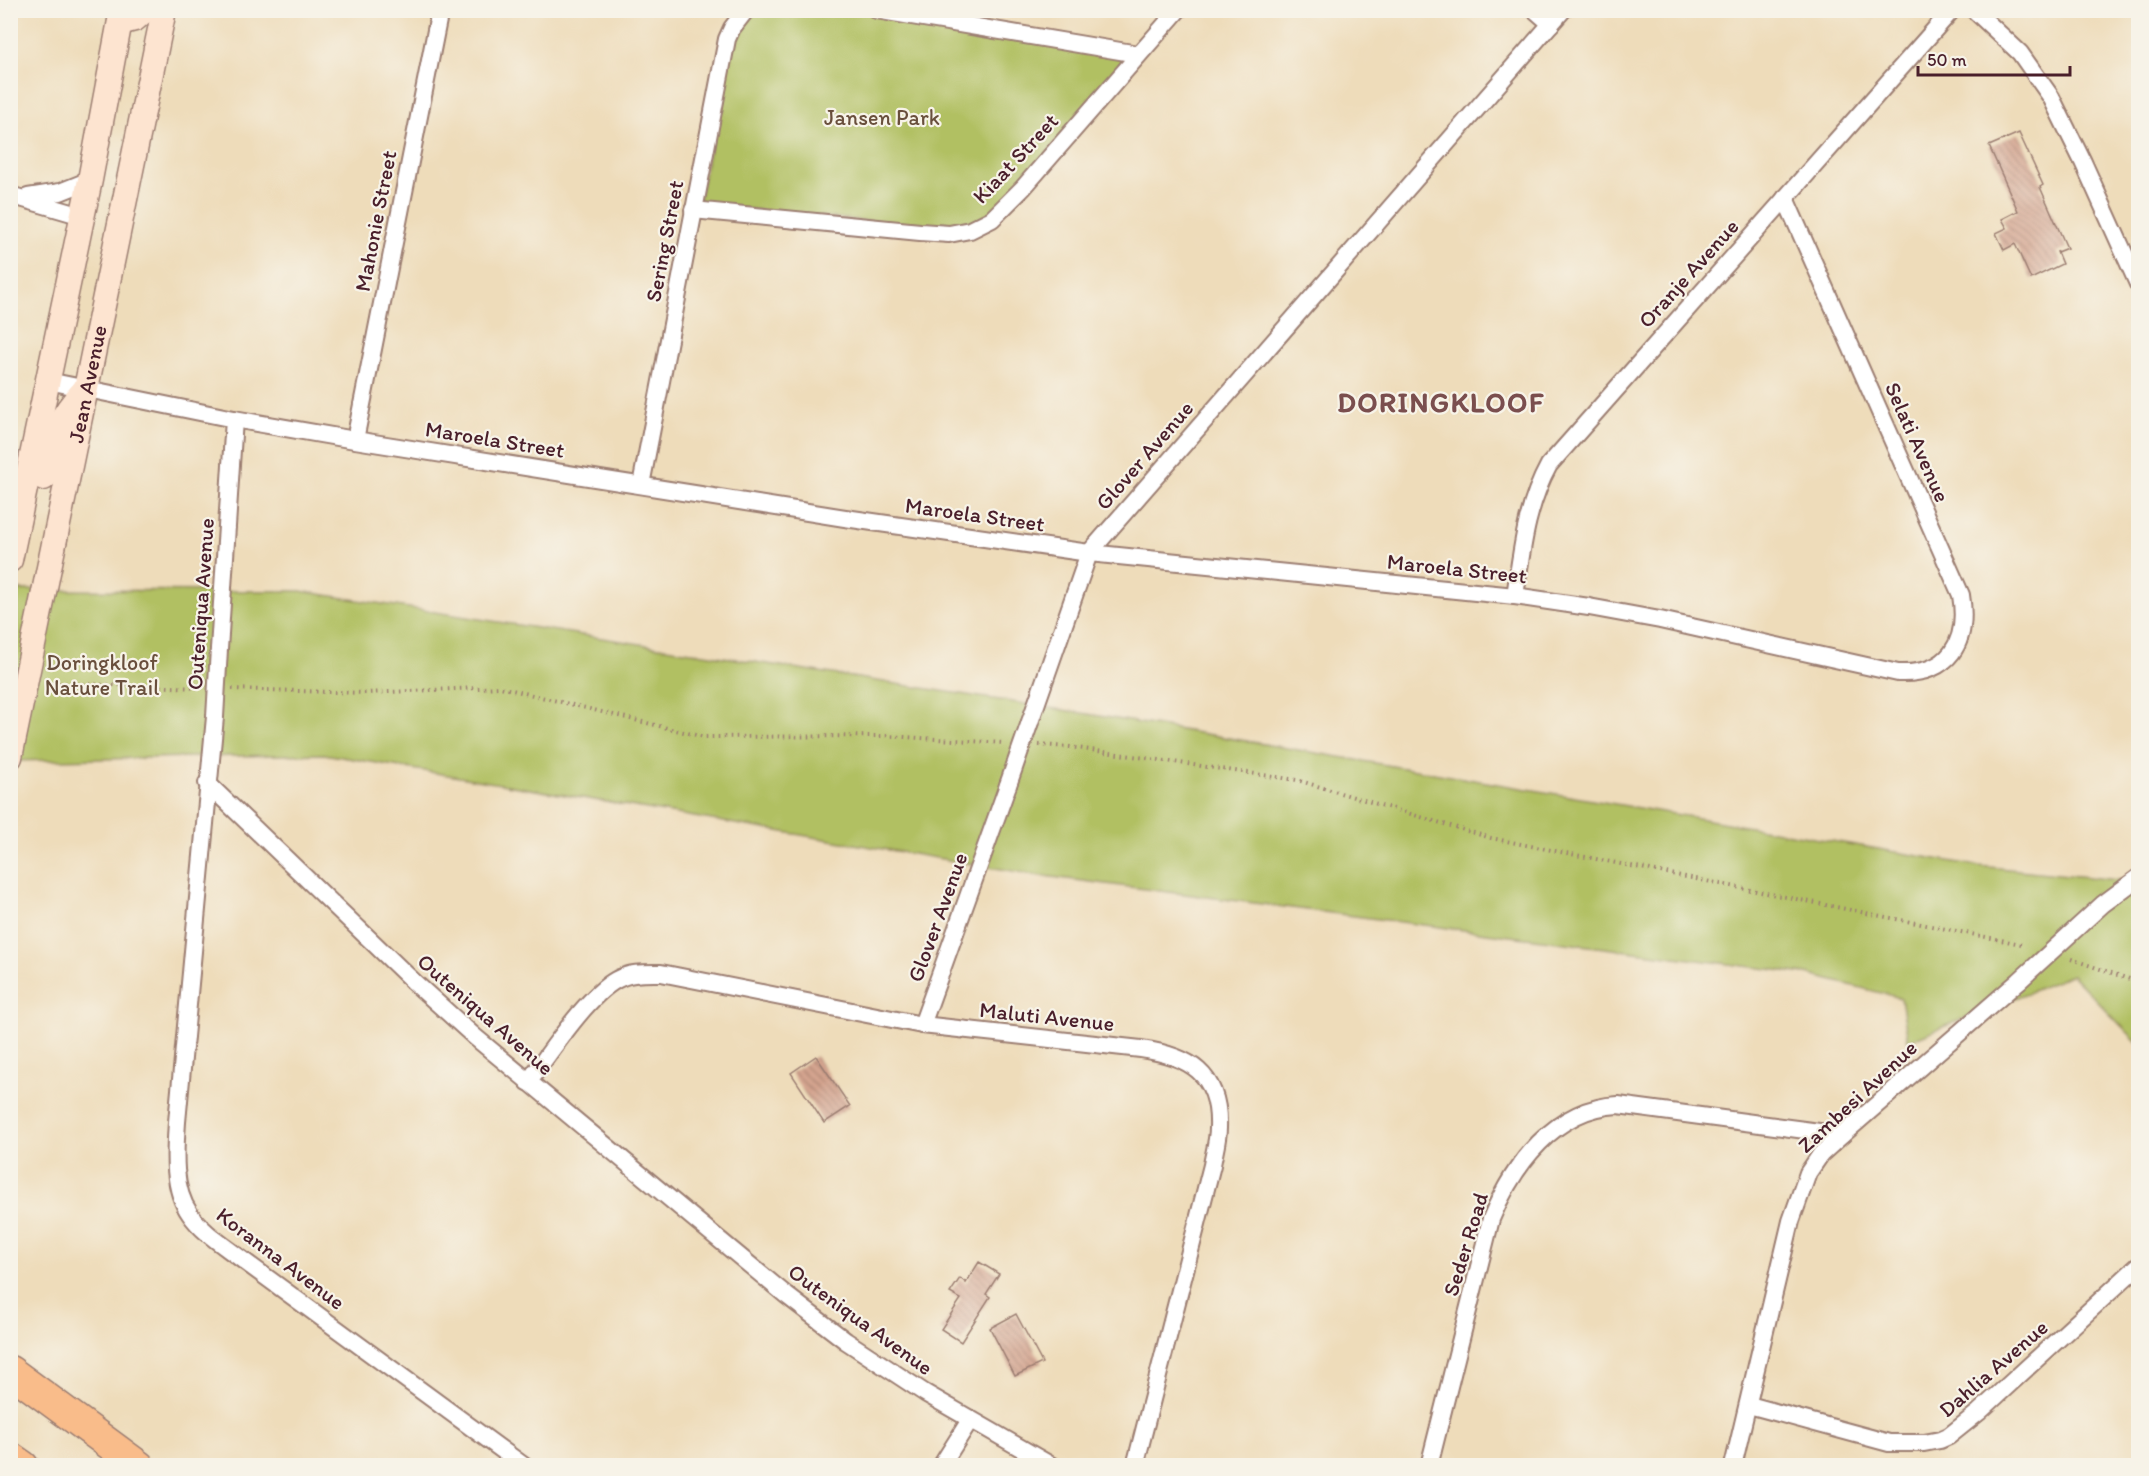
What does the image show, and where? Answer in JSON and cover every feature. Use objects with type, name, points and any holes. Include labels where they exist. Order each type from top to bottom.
[{"type":"highway","points":[[10,1371],[140,1466]]},
{"type":"highway","points":[[10,1457],[23,1466]]},
{"type":"main road","points":[[121,17],[135,19],[146,10]]},
{"type":"main road","name":"Jean Avenue","points":[[10,757],[164,10]]},
{"type":"main road","name":"Jean Avenue","points":[[12,551],[90,180],[121,17]]},
{"type":"main road","points":[[12,551],[38,500],[58,423],[87,388]]},
{"type":"street","name":"Mahonie Street","points":[[355,440],[440,10]]},
{"type":"street","name":"Sering Street","points":[[641,485],[727,39],[732,28],[746,10]]},
{"type":"street","points":[[876,10],[1138,54]]},
{"type":"street","name":"Kiaat Street","points":[[693,210],[920,232],[949,234],[970,230],[992,219],[1023,188],[1178,10]]},
{"type":"street","points":[[1535,10],[1551,24]]},
{"type":"street","name":"Glover Avenue","points":[[922,1025],[1089,553],[1563,10]]},
{"type":"street","name":"Oranje Avenue","points":[[1515,596],[1524,531],[1537,486],[1549,465],[1952,10]]},
{"type":"street","points":[[1974,10],[2020,53],[2051,97],[2139,284]]},
{"type":"street","points":[[16,196],[60,192],[90,180]]},
{"type":"street","points":[[16,196],[81,216]]},
{"type":"street","name":"Selati Avenue","points":[[1785,198],[1961,595],[1964,610],[1963,627],[1954,650],[1927,671],[1914,674],[1898,673]]},
{"type":"street","name":"Maroela Street","points":[[48,381],[234,419],[355,440],[844,518],[1089,553],[1515,596],[1660,620],[1898,673]]},
{"type":"street","name":"Outeniqua Avenue","points":[[234,419],[215,717],[207,783],[414,982],[528,1082],[803,1308],[846,1341],[970,1420],[1052,1466]]},
{"type":"street","name":"Koranna Avenue","points":[[207,783],[175,1153],[182,1200],[189,1214],[204,1230],[240,1258],[524,1466]]},
{"type":"street","name":"Zambesi Avenue","points":[[1733,1466],[1791,1221],[1808,1173],[1821,1154],[2019,981],[2103,904],[2139,878]]},
{"type":"street","name":"Maluti Avenue","points":[[528,1082],[563,1035],[598,994],[617,979],[637,973],[661,973],[922,1025],[1167,1053],[1184,1059],[1200,1072],[1212,1090],[1218,1108],[1219,1130],[1135,1466]]},
{"type":"street","name":"Seder Road","points":[[1429,1466],[1491,1219],[1521,1163],[1551,1131],[1584,1112],[1601,1106],[1618,1105],[1842,1135]]},
{"type":"street","name":"Dahlia Avenue","points":[[1749,1405],[1889,1443],[1914,1444],[1941,1440],[1979,1412],[2139,1266]]},
{"type":"street","points":[[941,1466],[970,1420]]},
{"type":"path","points":[[54,683],[209,688]]},
{"type":"path","points":[[221,688],[365,693],[500,687],[704,737],[887,736],[1012,744]]},
{"type":"path","points":[[1035,745],[1070,747],[1297,780],[1491,838],[2021,944]]},
{"type":"path","points":[[2071,959],[2139,982]]},
{"type":"green space","name":"Jansen Park","points":[[738,11],[889,11],[1125,58],[1013,195],[986,217],[945,229],[698,204]]},
{"type":"green space","name":"Doringkloof Nature Trail","points":[[10,590],[300,591],[1076,712],[1978,866],[2138,882],[2138,1043],[2072,975],[1908,1041],[1901,998],[1806,974],[1036,875],[324,754],[11,761]]},
{"type":"building","points":[[2019,133],[2043,185],[2040,187],[2067,248],[2057,252],[2062,264],[2031,279],[2015,244],[2004,250],[1996,233],[2007,228],[2002,219],[2018,211],[1989,146]]},
{"type":"building","points":[[816,1056],[850,1106],[824,1123],[791,1073]]},
{"type":"building","points":[[979,1262],[999,1274],[986,1294],[990,1297],[961,1342],[941,1329],[961,1299],[950,1293],[960,1278],[966,1283]]},
{"type":"building","points":[[1016,1314],[1042,1363],[1015,1376],[990,1328]]},
{"type":"district","name":"DORINGKLOOF","points":[[1441,402]]}]
